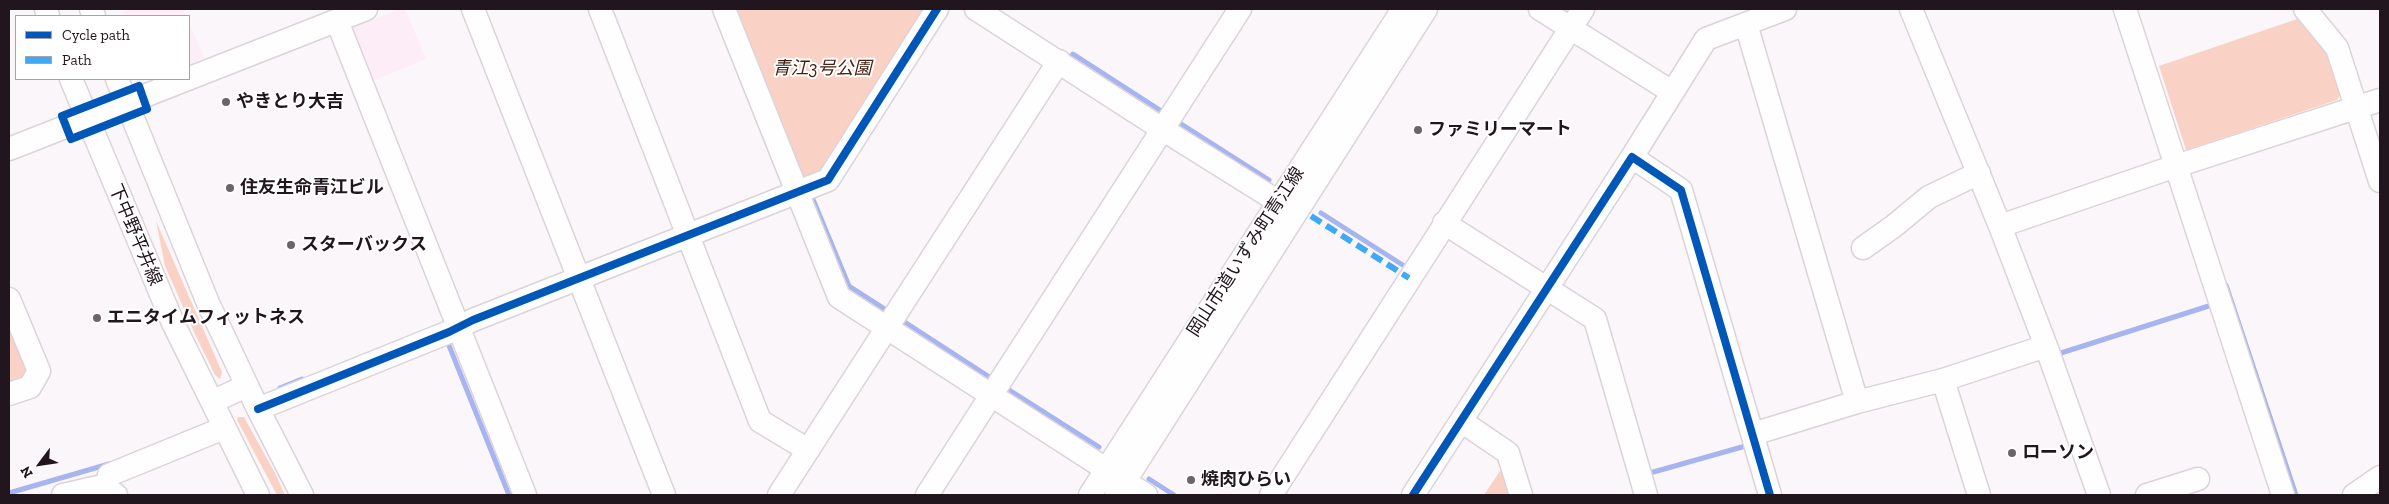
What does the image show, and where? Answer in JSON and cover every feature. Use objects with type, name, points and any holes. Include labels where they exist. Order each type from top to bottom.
[{"type":"street","points":[[190,78],[366,9]]},
{"type":"street","points":[[473,9],[664,495]]},
{"type":"street","points":[[600,9],[760,421],[808,450]]},
{"type":"street","points":[[724,9],[839,297],[893,320],[996,388],[1115,482],[1146,495]]},
{"type":"street","points":[[258,409],[579,278],[687,230],[796,193],[828,180],[936,9]]},
{"type":"street","points":[[976,9],[1063,64],[1167,121],[1287,207]]},
{"type":"street","points":[[927,495],[1240,9]]},
{"type":"street","name":"岡山市道いずみ町青江線","points":[[1090,495],[1115,482],[1287,207],[1403,9]]},
{"type":"street","name":"岡山市道いずみ町青江線","points":[[1287,207],[1426,9]]},
{"type":"street","points":[[1540,9],[1672,92]]},
{"type":"street","points":[[1271,495],[1582,9]]},
{"type":"street","points":[[1413,495],[1632,157],[1706,39],[1785,9]]},
{"type":"street","points":[[1911,9],[2000,226],[2046,346],[2099,495]]},
{"type":"street","points":[[2125,9],[2284,495]]},
{"type":"street","points":[[2305,9],[2337,48],[2380,181]]},
{"type":"street","points":[[337,21],[449,332],[525,495]]},
{"type":"street","points":[[1746,24],[1857,402]]},
{"type":"street","points":[[779,495],[1063,64]]},
{"type":"street","name":"下中野平井線","points":[[71,80],[173,324],[258,495]]},
{"type":"street","points":[[117,80],[192,267],[246,386],[302,495]]},
{"type":"street","points":[[9,149],[186,80]]},
{"type":"street","points":[[2000,226],[2176,166],[2380,100]]},
{"type":"street","points":[[1632,157],[1681,190],[1770,495]]},
{"type":"street","points":[[1863,248],[1894,226],[1929,197],[1979,173]]},
{"type":"street","points":[[1444,223],[1550,283],[1595,319],[1646,495]]},
{"type":"street","points":[[9,299],[39,371],[30,387],[9,394]]},
{"type":"street","points":[[1755,439],[1857,402],[1945,384],[2046,346]]},
{"type":"street","points":[[1945,384],[1979,495]]},
{"type":"street","points":[[212,402],[246,386]]},
{"type":"street","points":[[1461,421],[1508,453],[1521,495]]},
{"type":"street","points":[[63,495],[90,488],[111,492],[109,475],[224,428]]},
{"type":"street","points":[[2354,495],[2380,477]]},
{"type":"street","points":[[2147,495],[2198,479]]},
{"type":"shaded area","points":[[122,9],[183,9],[186,15],[125,15]]},
{"type":"shaded area","points":[[399,9],[405,9],[426,59],[372,81],[350,29]]},
{"type":"shaded area","points":[[190,24],[204,58],[190,64]]},
{"type":"green space","name":"青江3号公園","points":[[736,9],[931,9],[825,175],[802,179]]},
{"type":"green space","points":[[2300,18],[2329,52],[2341,94],[2337,100],[2186,150],[2159,66]]},
{"type":"green space","points":[[156,221],[222,372],[220,379],[215,375],[195,334],[165,266]]},
{"type":"green space","points":[[9,321],[29,371],[23,381],[9,387]]},
{"type":"green space","points":[[238,417],[244,417],[285,495],[277,495],[237,420]]},
{"type":"green space","points":[[1506,462],[1515,495],[1484,495]]},
{"type":"waterway","points":[[1068,61],[1073,54],[1166,114]]},
{"type":"waterway","points":[[1175,120],[1269,180]]},
{"type":"waterway","points":[[812,197],[849,286],[891,313]]},
{"type":"waterway","points":[[1321,213],[1409,269]]},
{"type":"waterway","points":[[2226,285],[2296,495]]},
{"type":"waterway","points":[[2061,353],[2215,304]]},
{"type":"waterway","points":[[900,319],[994,380]]},
{"type":"waterway","points":[[446,338],[509,495]]},
{"type":"waterway","points":[[280,388],[302,379]]},
{"type":"waterway","points":[[1003,386],[1099,447]]},
{"type":"waterway","points":[[1649,470],[1650,473],[1749,445]]},
{"type":"waterway","points":[[9,493],[109,464]]},
{"type":"waterway","points":[[1149,479],[1174,495]]},
{"type":"marked path","points":[[1311,216],[1409,278]]},
{"type":"cycle path","points":[[258,409],[449,332],[473,320],[828,180],[937,9]]},
{"type":"cycle path","points":[[139,86],[147,109],[71,139],[62,116],[139,86]]},
{"type":"cycle path","points":[[1413,495],[1632,157],[1681,190],[1770,495]]},
{"type":"place","name":"やきとり大吉","points":[[226,102]]},
{"type":"place","name":"ファミリーマート","points":[[1418,130]]},
{"type":"place","name":"住友生命青江ビル","points":[[230,188]]},
{"type":"place","name":"スターバックス","points":[[291,245]]},
{"type":"place","name":"エニタイムフィットネス","points":[[97,318]]},
{"type":"place","name":"ローソン","points":[[2012,453]]},
{"type":"place","name":"焼肉ひらい","points":[[1191,480]]}]
